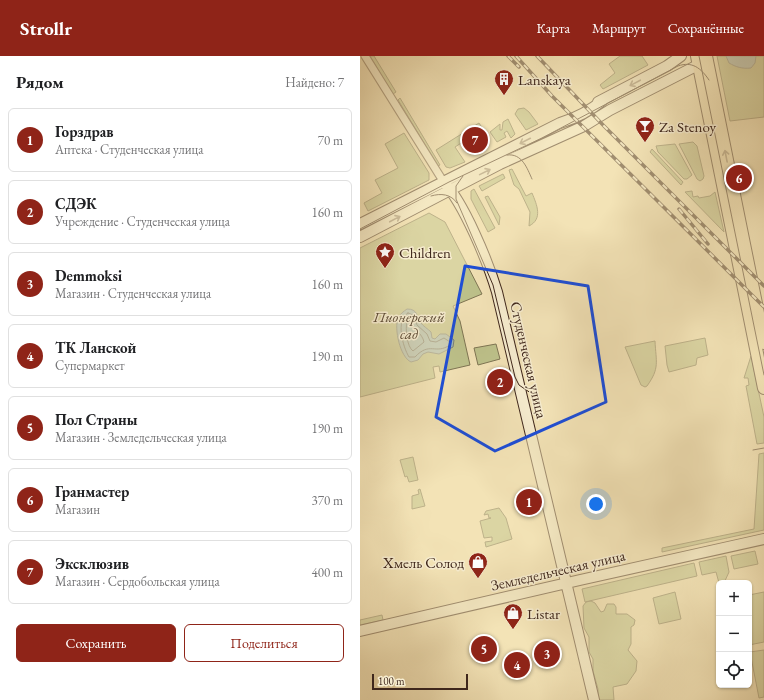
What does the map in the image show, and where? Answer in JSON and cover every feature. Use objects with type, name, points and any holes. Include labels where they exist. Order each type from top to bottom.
[{"type":"main road","points":[[702,58],[762,320],[764,343]]},
{"type":"main road","points":[[702,58],[764,388]]},
{"type":"street","name":"Студенческая улица","points":[[365,56],[443,181],[450,189],[484,255],[497,292],[594,700]]},
{"type":"street","points":[[360,224],[560,123],[579,116],[603,100],[679,59],[702,58]]},
{"type":"street","points":[[360,237],[450,189],[566,134],[702,58]]},
{"type":"street","name":"Земледельческая улица","points":[[360,631],[764,539]]},
{"type":"highlighted area","points":[[465,266],[588,286],[606,402],[495,451],[436,417]]},
{"type":"green space","points":[[370,56],[374,56],[396,92],[393,94]]},
{"type":"green space","points":[[620,56],[642,56],[648,65],[603,89],[600,85],[615,73],[609,64]]},
{"type":"green space","points":[[717,56],[764,56],[764,117],[730,121]]},
{"type":"green space","points":[[400,98],[440,165],[438,166],[398,100]]},
{"type":"green space","points":[[524,108],[538,124],[526,130],[515,114],[518,109]]},
{"type":"green space","points":[[508,119],[515,134],[511,138],[507,131],[504,133],[506,137],[497,142],[490,132],[500,124],[500,130],[502,130],[503,122]]},
{"type":"green space","points":[[479,123],[483,129],[455,147],[465,162],[450,168],[446,167],[436,150]]},
{"type":"green space","points":[[404,133],[429,173],[429,180],[368,211],[364,203],[382,193],[375,180],[398,168],[385,144]]},
{"type":"green space","points":[[693,142],[697,146],[704,176],[700,181],[697,179],[679,144]]},
{"type":"green space","points":[[675,144],[692,175],[687,179],[684,179],[658,152],[656,146]]},
{"type":"green space","points":[[652,149],[683,182],[681,185],[650,152]]},
{"type":"green space","points":[[512,169],[526,196],[532,193],[536,202],[538,211],[536,220],[529,226],[530,212],[519,189],[514,185],[509,170]]},
{"type":"green space","points":[[503,174],[505,178],[482,191],[479,186]]},
{"type":"green space","points":[[474,189],[495,228],[488,232],[471,199],[471,191]]},
{"type":"green space","points":[[692,191],[693,197],[698,196],[699,198],[710,196],[715,192],[724,232],[685,192]]},
{"type":"green space","points":[[488,196],[500,217],[499,225],[485,197]]},
{"type":"green space","name":"Пионерский сад","points":[[429,213],[445,222],[482,294],[453,306],[460,321],[470,365],[440,372],[439,366],[433,367],[435,378],[360,397],[360,248]]},
{"type":"green space","points":[[705,338],[708,355],[697,358],[696,365],[669,372],[665,346]]},
{"type":"green space","points":[[655,341],[656,369],[651,380],[645,387],[641,385],[625,347]]},
{"type":"green space","points":[[496,344],[500,359],[478,365],[474,348]]},
{"type":"green space","points":[[751,356],[764,417],[764,443],[757,444],[746,386],[749,385],[748,378],[744,378]]},
{"type":"green space","points":[[764,453],[764,530],[662,552],[662,548],[754,529],[759,454]]},
{"type":"green space","points":[[413,457],[418,480],[409,482],[407,476],[405,477],[400,460]]},
{"type":"green space","points":[[420,489],[425,506],[412,509],[412,496],[419,494],[418,490]]},
{"type":"green space","points":[[499,508],[506,518],[512,539],[486,547],[485,542],[492,541],[492,537],[484,538],[480,521],[491,518],[489,518],[488,514],[484,515],[486,511]]},
{"type":"green space","points":[[755,551],[758,564],[734,569],[731,556]]},
{"type":"green space","points":[[726,556],[729,572],[725,580],[718,580],[716,572],[702,575],[699,562]]},
{"type":"green space","points":[[694,563],[697,576],[585,602],[582,589]]},
{"type":"green space","points":[[675,592],[681,619],[659,624],[653,598]]},
{"type":"green space","points":[[764,592],[764,642],[752,644],[752,616],[752,594]]},
{"type":"green space","points":[[591,601],[595,603],[601,612],[604,611],[607,604],[614,604],[616,607],[616,614],[627,614],[635,620],[634,625],[631,627],[631,644],[628,650],[637,661],[636,671],[627,684],[613,687],[614,700],[600,700],[598,697],[598,689],[593,671],[593,659],[589,652],[589,637],[584,628],[583,606],[586,602]]},
{"type":"green space","points":[[382,615],[383,620],[360,625],[360,620]]},
{"type":"green space","points":[[764,650],[764,697],[759,698],[752,662],[752,652]]},
{"type":"water","points":[[726,56],[756,56],[755,63],[751,68],[748,68],[734,66],[729,63]]},
{"type":"water","points":[[407,309],[411,309],[416,313],[422,324],[431,332],[432,338],[435,339],[440,334],[446,334],[454,340],[453,347],[439,354],[428,352],[423,354],[418,360],[411,362],[407,359],[401,349],[397,335],[397,323],[398,318]]},
{"type":"tram line","points":[[699,56],[764,375]]},
{"type":"tram line","points":[[360,229],[449,182],[542,138],[678,66],[688,64],[692,65],[703,72],[709,80]]},
{"type":"tram line","points":[[507,155],[517,156],[526,166],[532,179]]},
{"type":"tram line","points":[[463,176],[456,186],[456,199],[493,285],[515,377],[519,385],[538,398]]},
{"type":"tram line","points":[[431,196],[446,195],[455,200],[457,203]]},
{"type":"tram line","points":[[753,450],[764,448]]},
{"type":"railway","points":[[508,56],[519,67]]},
{"type":"railway","points":[[516,56],[552,96],[764,307]]},
{"type":"railway","points":[[537,56],[604,126],[764,286]]},
{"type":"railway","points":[[679,209],[708,244]]},
{"type":"place","name":"Lanskaya","points":[[504,96]]},
{"type":"place","name":"Эксклюзив","points":[[475,140]]},
{"type":"place","name":"Za Stenoy","points":[[645,143]]},
{"type":"place","name":"Гранмастер","points":[[739,178]]},
{"type":"place","name":"Children","points":[[385,269]]},
{"type":"place","name":"СДЭК","points":[[500,382]]},
{"type":"place","name":"Горздрав","points":[[529,502]]},
{"type":"place","name":"Хмель Солод","points":[[478,579]]},
{"type":"place","name":"Listar","points":[[513,630]]},
{"type":"place","name":"Пол Страны","points":[[484,649]]},
{"type":"place","name":"Demmoksi","points":[[547,654]]},
{"type":"place","name":"ТК Ланской","points":[[517,665]]}]
